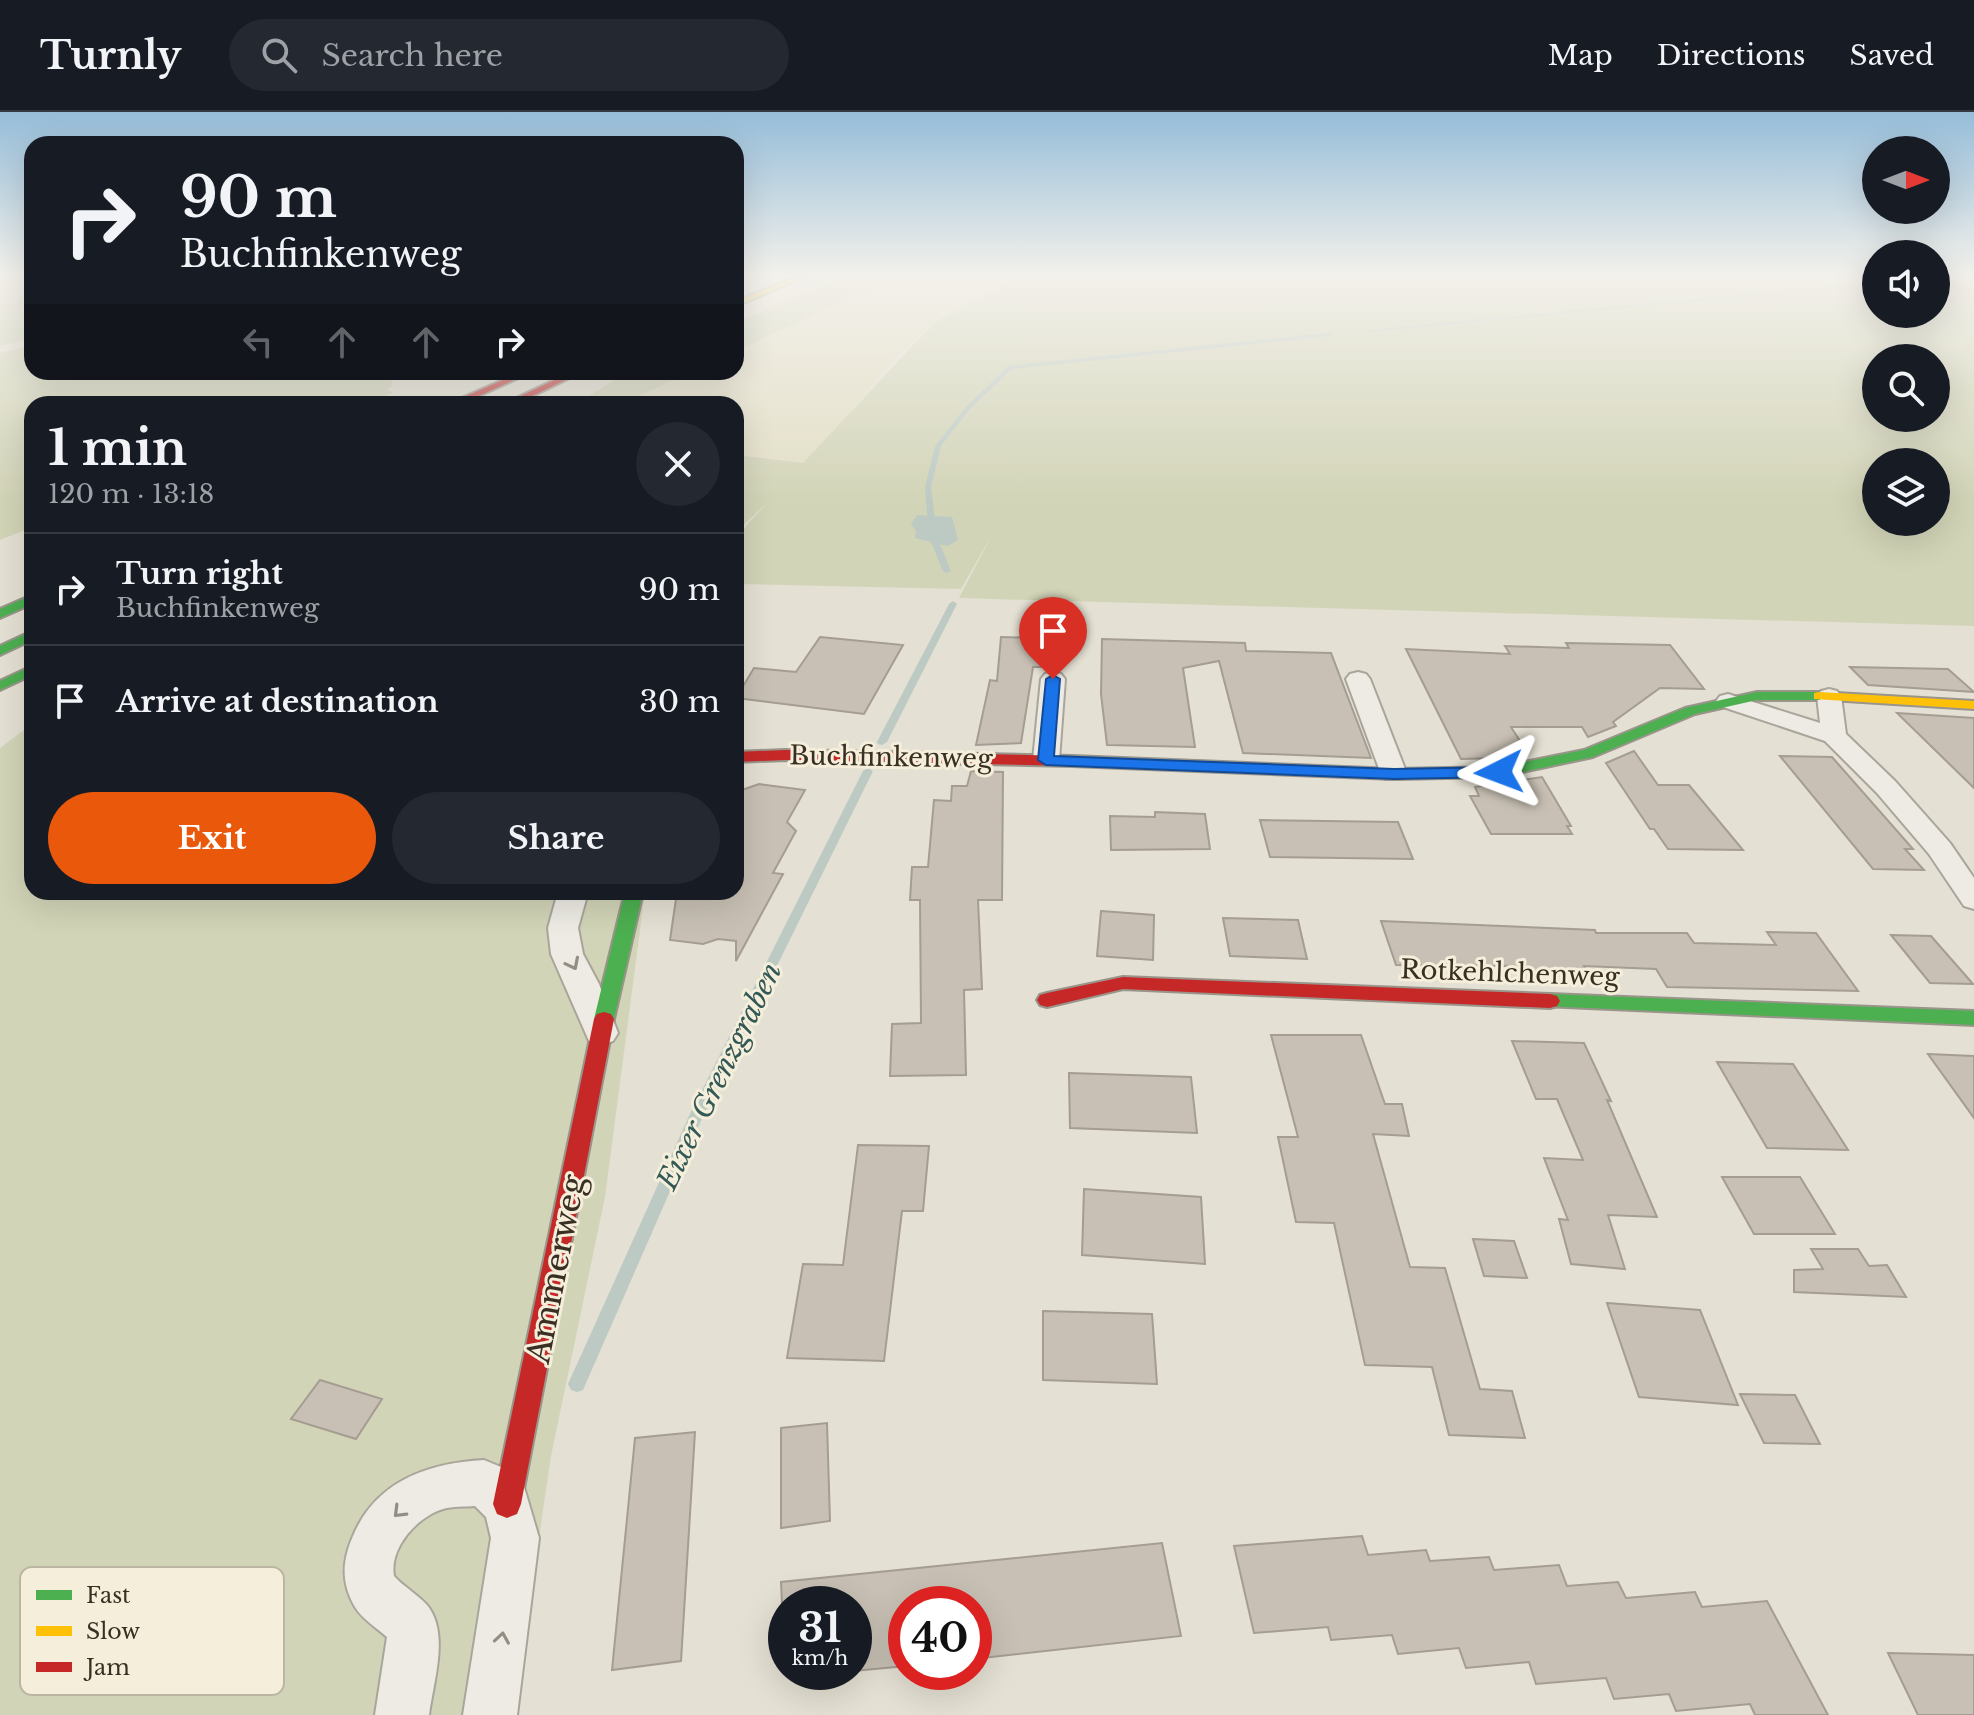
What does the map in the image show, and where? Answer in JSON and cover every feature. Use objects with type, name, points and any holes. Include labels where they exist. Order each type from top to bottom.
[{"type":"main road","points":[[472,396],[509,380]]},
{"type":"main road","points":[[527,396],[563,380]]},
{"type":"main road","points":[[544,396],[568,380]]},
{"type":"main road","points":[[0,594],[24,584]]},
{"type":"main road","points":[[0,614],[24,603]]},
{"type":"main road","points":[[0,651],[24,639]]},
{"type":"main road","points":[[0,686],[24,674]]},
{"type":"main road","name":"Buchfinkenweg","points":[[744,757],[1046,760],[1394,774],[1499,772],[1588,754],[1690,711],[1728,701],[1769,696],[1829,696],[1974,705]]},
{"type":"main road","name":"Ammerweg","points":[[507,1504],[601,1034],[632,900]]},
{"type":"main road","name":"Rotkehlchenweg","points":[[1047,1000],[1123,983],[1974,1018]]},
{"type":"street","points":[[1046,760],[1053,679]]},
{"type":"street","points":[[1358,679],[1394,774]]},
{"type":"street","points":[[1829,696],[1834,736]]},
{"type":"street","points":[[1728,701],[1834,736],[1886,787],[1940,849],[1974,900]]},
{"type":"street","points":[[571,900],[563,928],[567,954],[583,984],[601,1034]]},
{"type":"street","points":[[402,1715],[413,1644],[412,1627],[370,1585],[367,1562],[381,1533],[398,1511],[419,1494],[443,1486],[484,1483],[507,1504]]},
{"type":"street","name":"Ammerweg","points":[[490,1715],[515,1538],[507,1504]]},
{"type":"shaded area","points":[[744,352],[902,352],[806,463],[744,455],[744,396],[641,396],[675,380],[744,380]]},
{"type":"shaded area","points":[[917,515],[952,517],[958,540],[947,546],[915,538],[916,531],[911,524]]},
{"type":"green space","points":[[24,352],[24,380],[392,380],[392,387],[387,389],[393,393],[385,396],[24,396],[24,530],[0,540],[0,353]]},
{"type":"green space","points":[[907,352],[1862,352],[1862,432],[1950,432],[1950,352],[1974,352],[1974,626],[959,598],[993,533],[961,589],[744,584],[744,528],[767,503],[744,525],[744,456],[803,463]]},
{"type":"green space","points":[[614,380],[674,380],[639,396],[589,396]]},
{"type":"green space","points":[[24,730],[24,900],[644,900],[605,1197],[551,1456],[513,1715],[0,1715],[0,748]]},
{"type":"building","points":[[820,637],[903,645],[864,714],[744,699],[744,685],[754,668],[796,672]]},
{"type":"building","points":[[1001,637],[1045,638],[1044,667],[1033,667],[1021,743],[976,745],[990,680],[997,681]]},
{"type":"building","points":[[1102,639],[1245,643],[1246,651],[1331,653],[1371,758],[1243,753],[1219,661],[1183,668],[1195,747],[1107,745],[1101,694]]},
{"type":"building","points":[[1566,643],[1670,645],[1704,689],[1660,688],[1613,722],[1616,726],[1588,737],[1582,727],[1511,727],[1527,752],[1499,758],[1461,759],[1406,649],[1510,654],[1505,646],[1569,648]]},
{"type":"building","points":[[1850,667],[1948,669],[1974,692],[1868,685]]},
{"type":"building","points":[[1897,713],[1974,718],[1974,788]]},
{"type":"building","points":[[1634,751],[1658,785],[1689,785],[1743,850],[1668,849],[1654,829],[1650,829],[1606,763]]},
{"type":"building","points":[[1780,756],[1832,757],[1913,849],[1905,849],[1924,870],[1873,869]]},
{"type":"building","points":[[971,771],[1003,772],[1002,900],[978,900],[982,989],[964,990],[966,1075],[890,1076],[892,1024],[921,1023],[920,900],[910,900],[912,867],[928,867],[934,800],[951,801],[952,786],[967,786]]},
{"type":"building","points":[[1542,777],[1571,826],[1567,826],[1572,834],[1491,834],[1470,796],[1479,796],[1475,787]]},
{"type":"building","points":[[759,784],[805,790],[787,822],[796,831],[773,873],[783,874],[736,961],[736,941],[718,939],[703,944],[670,940],[676,900],[744,900],[744,789]]},
{"type":"building","points":[[1155,812],[1205,814],[1210,849],[1111,850],[1110,816],[1155,817]]},
{"type":"building","points":[[1260,820],[1398,822],[1413,859],[1270,857]]},
{"type":"building","points":[[1101,911],[1154,915],[1153,960],[1097,956]]},
{"type":"building","points":[[1223,918],[1298,920],[1307,959],[1230,956]]},
{"type":"building","points":[[1381,921],[1595,930],[1596,933],[1687,933],[1694,943],[1776,945],[1767,932],[1816,933],[1858,991],[1667,987],[1656,969],[1584,966],[1588,974],[1516,971],[1514,966],[1396,965]]},
{"type":"building","points":[[1891,935],[1931,936],[1973,984],[1930,983]]},
{"type":"building","points":[[1271,1035],[1361,1035],[1385,1104],[1402,1104],[1409,1136],[1373,1134],[1410,1267],[1445,1268],[1480,1389],[1512,1391],[1525,1438],[1449,1435],[1432,1367],[1365,1365],[1334,1223],[1296,1222],[1278,1137],[1298,1137]]},
{"type":"building","points":[[1512,1041],[1584,1043],[1611,1101],[1607,1100],[1657,1217],[1608,1215],[1625,1269],[1571,1264],[1559,1219],[1568,1220],[1544,1158],[1583,1160],[1557,1099],[1536,1099]]},
{"type":"building","points":[[1928,1054],[1974,1056],[1974,1118]]},
{"type":"building","points":[[1717,1062],[1793,1064],[1848,1150],[1767,1148]]},
{"type":"building","points":[[1069,1073],[1191,1077],[1197,1133],[1070,1128]]},
{"type":"building","points":[[858,1145],[929,1146],[923,1211],[902,1211],[884,1361],[787,1358],[803,1264],[843,1265]]},
{"type":"building","points":[[1722,1177],[1800,1177],[1835,1234],[1754,1234]]},
{"type":"building","points":[[1084,1189],[1201,1197],[1205,1264],[1082,1255]]},
{"type":"building","points":[[1473,1239],[1514,1241],[1527,1278],[1484,1276]]},
{"type":"building","points":[[1811,1249],[1858,1249],[1869,1266],[1887,1265],[1906,1297],[1794,1292],[1794,1270],[1823,1269]]},
{"type":"building","points":[[1607,1303],[1700,1310],[1738,1405],[1639,1397]]},
{"type":"building","points":[[1043,1311],[1152,1314],[1157,1384],[1043,1380]]},
{"type":"building","points":[[320,1380],[382,1399],[356,1439],[291,1419]]},
{"type":"building","points":[[1740,1394],[1795,1395],[1820,1444],[1764,1443]]},
{"type":"building","points":[[827,1423],[830,1521],[781,1528],[781,1428]]},
{"type":"building","points":[[695,1432],[681,1661],[612,1670],[635,1438]]},
{"type":"building","points":[[1362,1536],[1368,1555],[1426,1550],[1430,1561],[1489,1557],[1494,1570],[1559,1565],[1567,1586],[1618,1582],[1626,1598],[1695,1592],[1702,1607],[1767,1601],[1828,1715],[1755,1715],[1750,1704],[1676,1711],[1669,1694],[1614,1699],[1606,1678],[1536,1684],[1529,1662],[1466,1668],[1459,1648],[1398,1654],[1392,1635],[1331,1640],[1328,1627],[1254,1633],[1234,1546]]},
{"type":"building","points":[[1162,1543],[1181,1636],[992,1657],[992,1586],[888,1586],[888,1668],[872,1669],[872,1586],[781,1586],[781,1582]]},
{"type":"building","points":[[1888,1653],[1974,1655],[1974,1715],[1918,1715]]},
{"type":"waterway","name":"Eixer Grenzgraben","points":[[947,571],[933,537],[928,487],[938,446],[967,409],[1010,367],[1161,352]]},
{"type":"waterway","name":"Eixer Grenzgraben","points":[[882,742],[953,604]]},
{"type":"waterway","name":"Eixer Grenzgraben","points":[[577,1384],[696,1116],[868,771]]},
{"type":"traffic: fast","points":[[0,614],[24,603]]},
{"type":"traffic: fast","points":[[0,651],[24,639]]},
{"type":"traffic: fast","points":[[0,686],[24,674]]},
{"type":"traffic: fast","points":[[1072,761],[1394,774],[1499,772],[1588,754],[1690,711],[1757,696],[1819,696]]},
{"type":"traffic: fast","points":[[604,1019],[632,900]]},
{"type":"traffic: fast","points":[[1550,1001],[1974,1018]]},
{"type":"traffic: slow","points":[[1819,696],[1974,705]]},
{"type":"traffic: jam","points":[[472,396],[509,380]]},
{"type":"traffic: jam","points":[[526,396],[561,380]]},
{"type":"traffic: jam","points":[[744,757],[1072,761]]},
{"type":"traffic: jam","points":[[1047,1000],[1123,983],[1550,1001]]},
{"type":"traffic: jam","points":[[507,1504],[604,1019]]},
{"type":"route","points":[[1053,679],[1046,760],[1394,774],[1499,772]]}]
